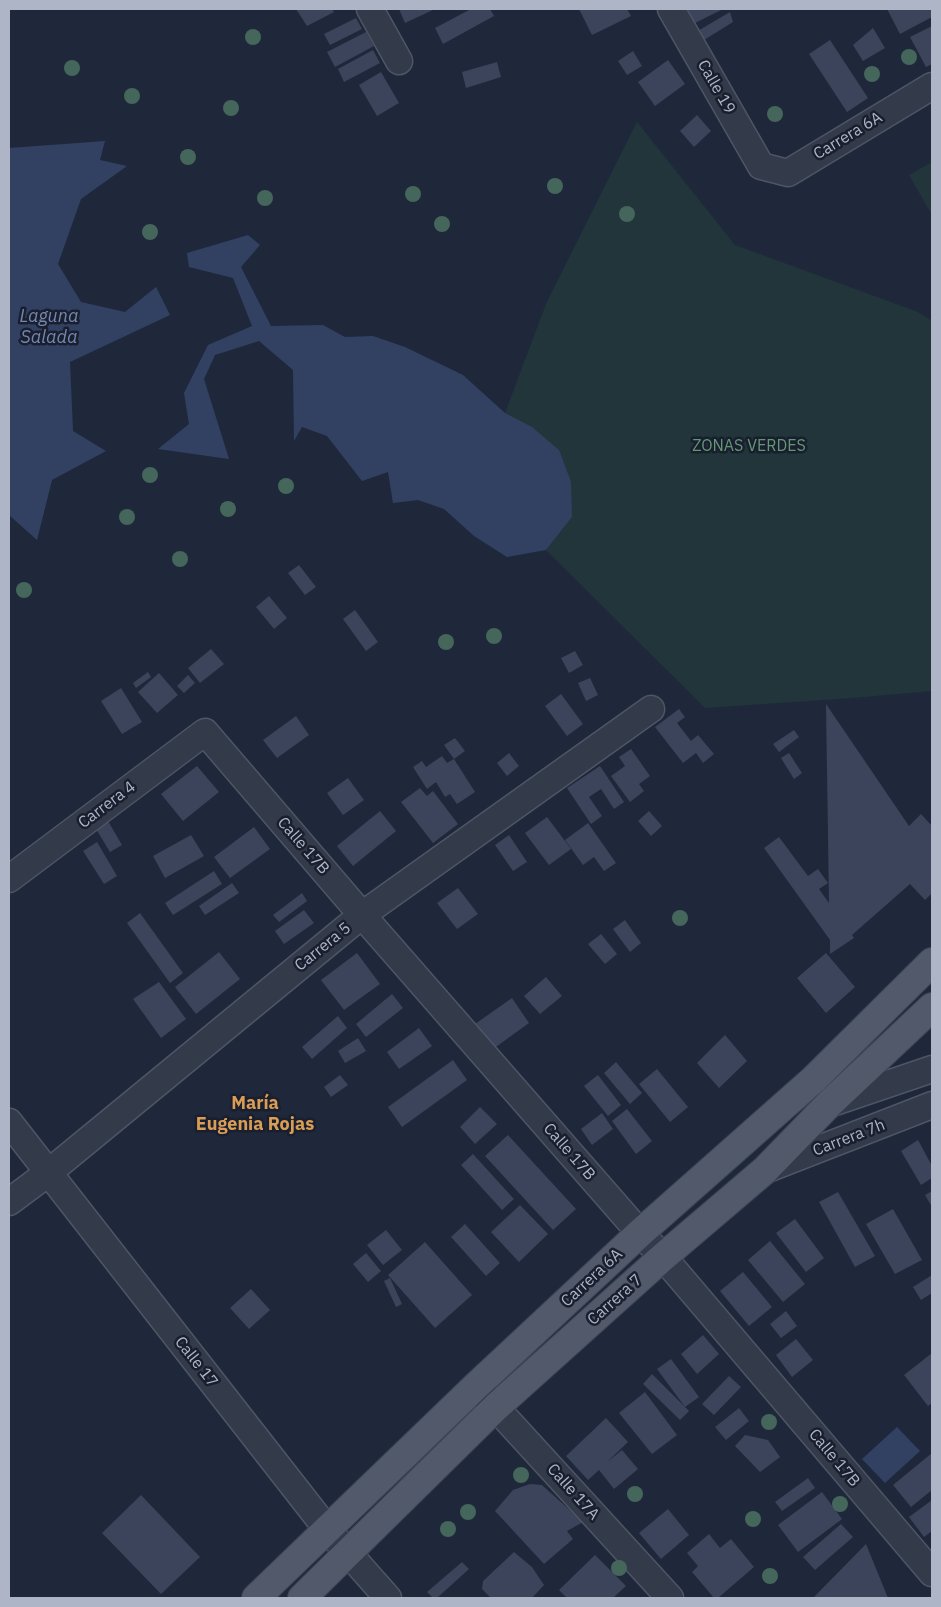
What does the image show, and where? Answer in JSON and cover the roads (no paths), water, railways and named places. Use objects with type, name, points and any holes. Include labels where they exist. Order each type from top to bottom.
[{"type":"main road","name":"Carrera 6A","points":[[256,1598],[476,1386],[640,1233],[814,1079],[932,962]]},
{"type":"main road","name":"Carrera 7","points":[[302,1598],[496,1407],[663,1257],[765,1170],[829,1104],[932,1007]]},
{"type":"street","points":[[370,9],[399,61]]},
{"type":"street","name":"Calle 19","points":[[671,9],[761,166]]},
{"type":"street","name":"Carrera 6A","points":[[761,166],[788,172],[932,86]]},
{"type":"street","name":"Carrera 5","points":[[9,1202],[48,1174],[362,914],[651,709]]},
{"type":"street","name":"Calle 17B","points":[[205,732],[640,1233],[663,1257],[932,1573]]},
{"type":"street","name":"Carrera 4","points":[[9,879],[205,732]]},
{"type":"street","points":[[829,1104],[932,1069]]},
{"type":"street","name":"Carrera 7h","points":[[765,1170],[932,1106]]},
{"type":"street","name":"Calle 17","points":[[9,1122],[327,1529],[388,1598]]},
{"type":"street","name":"Calle 17A","points":[[476,1386],[670,1598]]},
{"type":"water","name":"Laguna Salada","points":[[105,141],[100,160],[127,166],[81,199],[58,264],[81,302],[125,312],[156,287],[170,315],[70,362],[73,431],[106,451],[52,480],[37,540],[9,515],[9,148]]},
{"type":"water","points":[[248,235],[260,245],[241,267],[271,326],[323,325],[345,337],[373,336],[405,347],[463,375],[505,413],[532,427],[559,450],[571,482],[572,517],[546,550],[507,557],[474,536],[444,509],[418,500],[393,503],[388,472],[362,481],[327,436],[302,427],[294,441],[293,370],[259,341],[215,355],[204,379],[229,459],[158,449],[189,424],[184,393],[208,345],[252,326],[233,278],[189,267],[187,253]]},
{"type":"water","points":[[897,1427],[920,1451],[885,1483],[862,1459]]},
{"type":"district","name":"María Eugenia Rojas","points":[[255,1114]]},
{"type":"park label","name":"ZONAS VERDES","points":[[749,446]]}]
